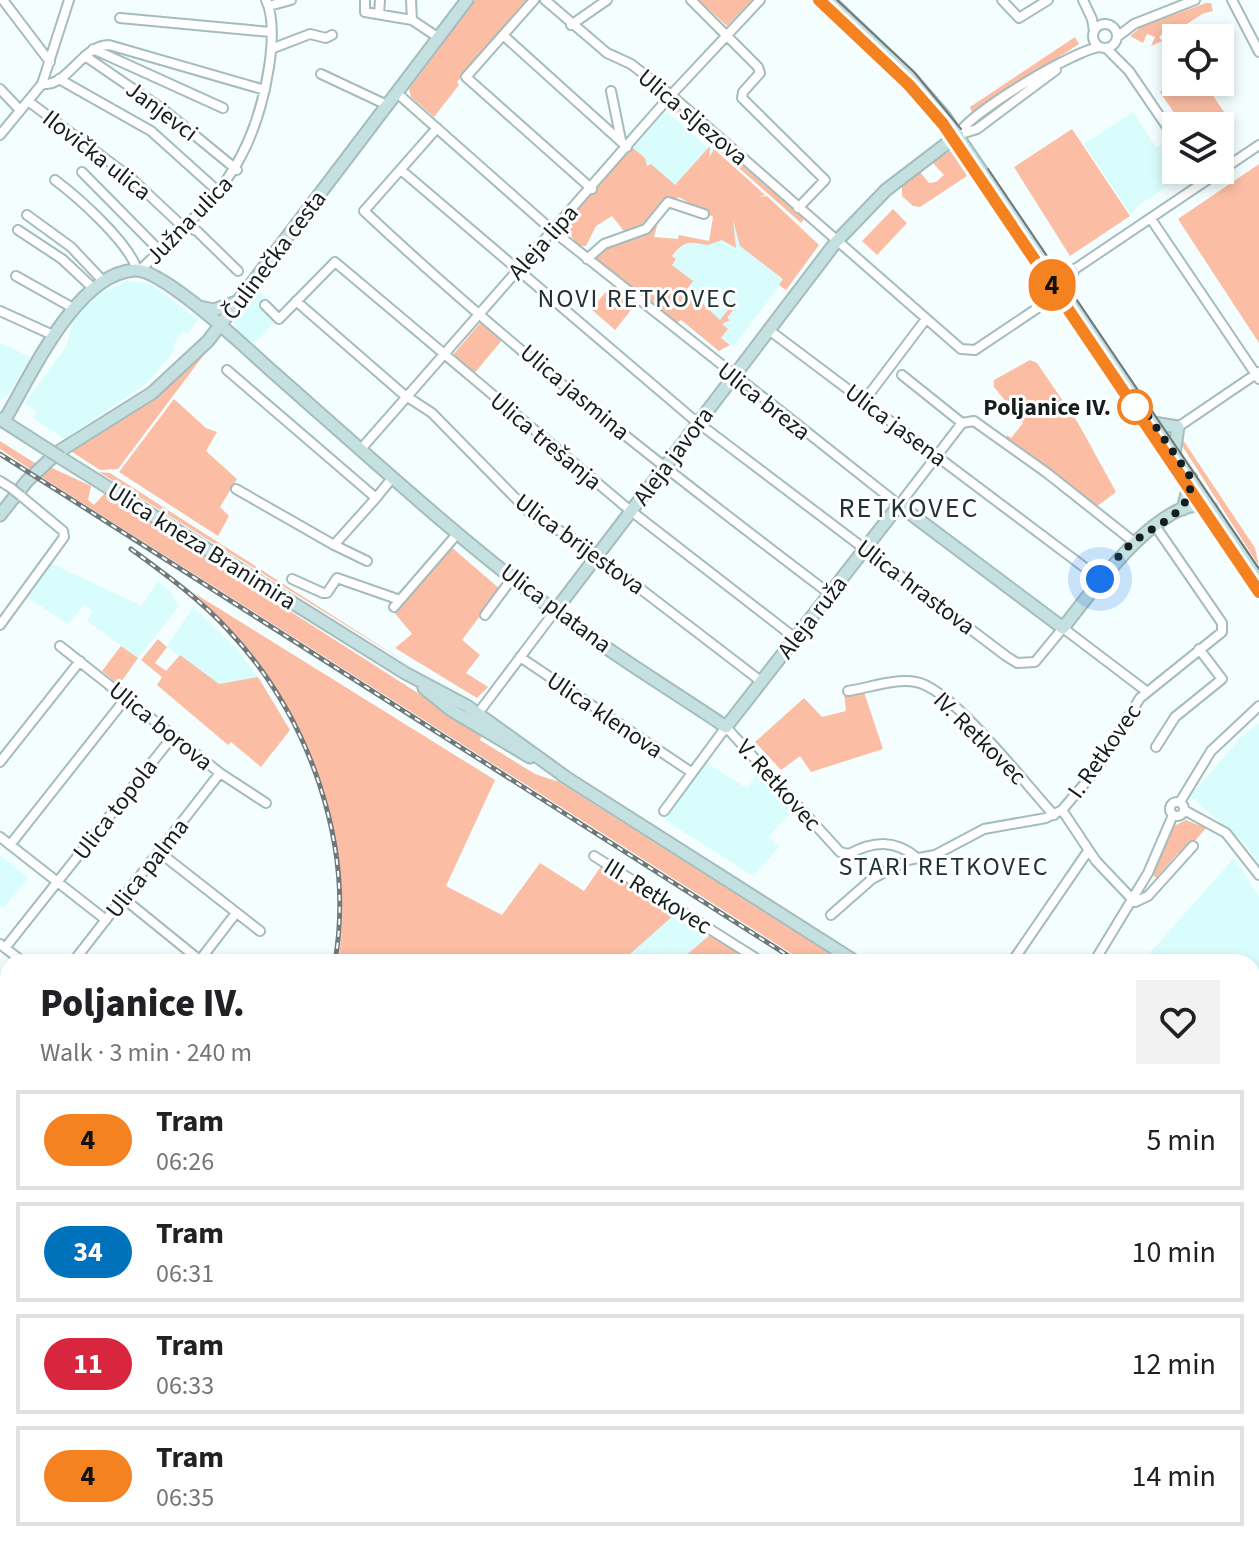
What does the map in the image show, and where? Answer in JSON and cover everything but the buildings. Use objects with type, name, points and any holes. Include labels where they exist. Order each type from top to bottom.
[{"type":"main road","name":"Čulinečka cesta","points":[[138,270],[159,278],[221,326],[467,0]]},
{"type":"main road","points":[[829,0],[911,78],[958,135],[1259,580]]},
{"type":"main road","name":"Aleja javora","points":[[555,611],[836,242],[886,190],[958,135]]},
{"type":"main road","points":[[1041,258],[1056,269],[1072,271],[1068,287],[1070,300]]},
{"type":"main road","name":"Južna ulica","points":[[2,420],[73,308],[99,286],[138,270]]},
{"type":"main road","points":[[1055,278],[1048,301],[1070,300]]},
{"type":"main road","points":[[195,305],[214,310],[242,298]]},
{"type":"main road","points":[[0,515],[50,459],[159,387],[221,326]]},
{"type":"main road","name":"Ulica platana","points":[[221,326],[458,533],[555,611],[726,727]]},
{"type":"main road","points":[[0,405],[20,394]]},
{"type":"main road","name":"Ulica kneza Branimira","points":[[2,420],[843,954]]},
{"type":"main road","points":[[1153,422],[1178,427],[1174,454]]},
{"type":"main road","points":[[1183,509],[1191,478]]},
{"type":"main road","name":"Aleja ruža","points":[[726,727],[899,505]]},
{"type":"main road","name":"Ulica breza","points":[[899,505],[1063,628]]},
{"type":"main road","points":[[1063,628],[1100,579],[1134,542],[1183,509],[1196,505],[1211,508]]},
{"type":"street","points":[[3,0],[50,62]]},
{"type":"street","points":[[0,135],[42,84],[69,0]]},
{"type":"street","points":[[267,3],[291,0]]},
{"type":"street","points":[[365,0],[365,12],[412,20],[439,38]]},
{"type":"street","points":[[379,14],[380,0]]},
{"type":"street","points":[[411,0],[412,20]]},
{"type":"street","points":[[534,0],[466,77],[592,189]]},
{"type":"street","name":"Ulica sljezova","points":[[545,0],[607,53],[631,64],[671,95],[836,242],[967,351],[1048,301]]},
{"type":"street","points":[[571,25],[607,0]]},
{"type":"street","points":[[691,0],[760,73],[743,92],[742,98],[825,180],[798,208]]},
{"type":"street","name":"Aleja lipa","points":[[361,449],[592,189],[624,144],[760,0]]},
{"type":"street","points":[[1002,0],[1015,17],[1023,17],[1048,0]]},
{"type":"street","points":[[1074,56],[1093,32],[1109,24],[1142,20],[1195,0]]},
{"type":"street","points":[[1232,0],[1259,52]]},
{"type":"street","name":"Južna ulica","points":[[138,270],[187,227],[237,170],[265,90],[271,49],[267,3]]},
{"type":"street","points":[[1085,3],[1109,24],[1129,71]]},
{"type":"street","points":[[1085,3],[1093,32],[1103,48],[1129,71],[1162,119]]},
{"type":"street","points":[[120,18],[271,32]]},
{"type":"street","points":[[958,135],[977,129],[1074,56],[1103,48],[1142,20]]},
{"type":"street","points":[[271,49],[310,34],[326,38],[332,35]]},
{"type":"street","points":[[503,35],[624,144]]},
{"type":"street","points":[[42,84],[59,79],[93,49],[109,45],[265,90]]},
{"type":"street","points":[[93,49],[223,108]]},
{"type":"street","name":"Janjevci","points":[[85,56],[164,110],[237,170]]},
{"type":"street","points":[[321,74],[387,105]]},
{"type":"street","points":[[59,79],[151,131],[220,193]]},
{"type":"street","points":[[0,89],[20,110]]},
{"type":"street","points":[[611,91],[624,144]]},
{"type":"street","name":"Ulica breza","points":[[397,93],[587,259],[899,505]]},
{"type":"street","name":"Ilovička ulica","points":[[28,101],[131,178],[187,227],[197,231],[238,271]]},
{"type":"street","points":[[401,170],[437,128]]},
{"type":"street","points":[[1234,161],[1259,145]]},
{"type":"street","name":"Ulica jasmina","points":[[401,170],[364,211],[479,313],[665,467],[830,594]]},
{"type":"street","name":"Ulica hrastova","points":[[401,170],[516,272],[699,423],[1006,656],[1026,665],[1045,652],[1063,628]]},
{"type":"street","points":[[82,172],[160,251]]},
{"type":"street","points":[[55,180],[133,258],[138,270]]},
{"type":"street","points":[[1072,271],[1200,184]]},
{"type":"street","points":[[587,259],[604,244],[646,229],[668,202],[704,214]]},
{"type":"street","points":[[27,215],[71,247],[99,286]]},
{"type":"street","points":[[1151,219],[1258,375],[1178,427]]},
{"type":"street","points":[[18,230],[99,286]]},
{"type":"street","name":"Ulica trešanja","points":[[296,301],[328,265],[335,262],[631,512],[795,638]]},
{"type":"street","points":[[16,276],[73,308]]},
{"type":"street","points":[[265,305],[279,319],[296,301]]},
{"type":"street","name":"Ulica brijestova","points":[[296,301],[432,413],[531,514],[598,556],[762,682]]},
{"type":"street","points":[[0,311],[55,336]]},
{"type":"street","points":[[864,401],[926,319]]},
{"type":"street","name":"Ulica jasena","points":[[769,330],[1100,579]]},
{"type":"street","points":[[227,370],[376,498]]},
{"type":"street","points":[[902,375],[962,423],[974,421],[988,429],[1134,542]]},
{"type":"street","name":"Aleja ruža","points":[[899,505],[962,423]]},
{"type":"street","points":[[334,545],[393,477]]},
{"type":"street","points":[[0,481],[63,531],[64,537],[0,625]]},
{"type":"street","points":[[236,489],[367,561]]},
{"type":"street","name":"I. Retkovec","points":[[831,915],[872,879],[917,858],[935,855],[984,829],[1058,812],[1097,769],[1128,714],[1146,691],[1222,632],[1222,623],[1156,527]]},
{"type":"street","points":[[292,579],[327,593],[337,578],[397,604],[458,533]]},
{"type":"street","points":[[485,615],[513,577]]},
{"type":"street","name":"Aleja javora","points":[[474,718],[555,611]]},
{"type":"street","name":"Ulica breza","points":[[1063,628],[1146,691]]},
{"type":"street","name":"Ulica borova","points":[[60,646],[220,773],[266,803]]},
{"type":"street","name":"I. Retkovec","points":[[1156,747],[1175,717],[1222,679],[1199,649]]},
{"type":"street","name":"Ulica klenova","points":[[520,657],[691,772]]},
{"type":"street","points":[[0,762],[80,661]]},
{"type":"street","name":"IV. Retkovec","points":[[848,691],[907,681],[928,686],[950,701],[1058,812],[1131,899]]},
{"type":"street","points":[[10,845],[126,698]]},
{"type":"street","points":[[1182,806],[1211,751],[1259,706]]},
{"type":"street","name":"Aleja ruža","points":[[664,811],[726,727]]},
{"type":"street","name":"V. Retkovec","points":[[726,727],[840,852],[849,854],[870,843],[882,842],[917,858]]},
{"type":"street","name":"Ulica topola","points":[[2,946],[173,736]]},
{"type":"street","name":"Ulica palma","points":[[79,954],[220,773]]},
{"type":"street","points":[[1099,954],[1148,873],[1173,815],[1170,806],[1182,806],[1226,833],[1259,875]]},
{"type":"street","points":[[0,837],[106,920]]},
{"type":"street","points":[[1131,899],[1139,902],[1148,896],[1193,846]]},
{"type":"street","points":[[1017,954],[1088,851]]},
{"type":"street","points":[[159,852],[260,931]]},
{"type":"street","name":"III. Retkovec","points":[[594,856],[749,954]]},
{"type":"street","points":[[123,898],[192,954]]},
{"type":"street","points":[[206,954],[236,913]]},
{"type":"shaded area","points":[[475,0],[530,0],[457,82],[459,85],[434,117],[411,97],[409,89]]},
{"type":"shaded area","points":[[699,0],[752,0],[727,26]]},
{"type":"shaded area","points":[[1211,3],[1213,11],[1187,24],[1162,24],[1159,37],[1162,41],[1151,46],[1155,37],[1147,34],[1143,43],[1130,36],[1142,26]]},
{"type":"shaded area","points":[[1075,37],[1079,44],[972,113],[970,107]]},
{"type":"shaded area","points":[[1163,96],[1213,96],[1224,112],[1174,112]]},
{"type":"shaded area","points":[[670,107],[675,107],[804,219],[801,223]]},
{"type":"shaded area","points":[[666,111],[814,241],[733,347],[662,293],[642,237],[678,239],[679,235],[709,241],[715,218],[672,193],[639,231],[593,193]]},
{"type":"shaded area","points":[[1133,112],[1156,147],[1162,144],[1162,184],[1170,184],[1139,205],[1131,215],[1084,144]]},
{"type":"shaded area","points":[[1072,129],[1130,216],[1070,256],[1014,167]]},
{"type":"shaded area","points":[[710,146],[709,158],[714,149],[765,195],[759,197],[767,196],[819,245],[786,290],[779,285],[783,279],[740,246],[733,220],[736,248],[722,240],[708,245],[688,243],[672,256],[676,259],[672,265],[693,281],[687,289],[720,320],[728,310],[721,304],[726,298],[736,306],[727,318],[730,320],[722,324],[728,329],[721,338],[730,345],[719,351],[681,320],[674,324],[592,259],[596,252],[653,226],[657,226],[654,237],[678,239],[679,235],[709,241],[713,217],[679,197],[627,235],[612,216],[596,226],[586,246],[578,246],[568,231],[573,227],[568,221],[632,147],[645,158],[647,166],[651,164],[675,185]]},
{"type":"shaded area","points":[[950,151],[960,157],[970,174],[920,207],[913,206],[902,196],[902,186],[920,172],[929,183],[936,182],[944,175],[932,162]]},
{"type":"shaded area","points":[[1259,164],[1259,343],[1178,219],[1234,184]]},
{"type":"shaded area","points":[[893,209],[907,223],[877,255],[862,241]]},
{"type":"shaded area","points":[[127,281],[150,284],[198,319],[188,334],[183,331],[172,347],[175,350],[147,383],[64,439],[33,418],[37,412],[25,403],[67,345],[74,317],[98,295]]},
{"type":"shaded area","points":[[611,286],[635,305],[615,330],[591,309]]},
{"type":"shaded area","points":[[257,289],[283,313],[252,346],[235,331],[234,321]]},
{"type":"shaded area","points":[[481,322],[502,340],[473,375],[451,357]]},
{"type":"shaded area","points":[[0,343],[31,357],[7,396],[0,399]]},
{"type":"shaded area","points":[[206,352],[118,469],[100,470],[69,450],[158,395]]},
{"type":"shaded area","points":[[1030,360],[1037,363],[1078,423],[1116,492],[1096,507],[1006,440],[1007,435],[1011,438],[1023,423],[994,387],[994,380]]},
{"type":"shaded area","points":[[174,399],[206,428],[217,432],[206,451],[237,479],[220,507],[229,516],[218,536],[119,472]]},
{"type":"shaded area","points":[[1179,434],[1255,548],[1259,566],[1181,444]]},
{"type":"shaded area","points":[[0,441],[46,470],[50,467],[91,486],[88,500],[94,505],[105,493],[482,734],[480,740],[535,774],[559,782],[830,954],[792,954],[0,449]]},
{"type":"shaded area","points":[[99,472],[110,473],[410,665]]},
{"type":"shaded area","points":[[450,546],[500,589],[462,640],[480,655],[466,673],[488,687],[477,698],[395,648],[412,634],[393,611]]},
{"type":"shaded area","points":[[50,563],[142,606],[158,581],[170,591],[179,606],[138,658],[87,621],[93,611],[84,604],[68,624],[25,596]]},
{"type":"shaded area","points":[[194,593],[495,780],[446,886],[502,915],[540,863],[584,891],[602,865],[674,915],[630,954],[339,954],[342,886],[329,809],[317,772],[284,701],[264,670],[222,620]]},
{"type":"shaded area","points":[[193,607],[236,648],[258,677],[219,684],[167,647]]},
{"type":"shaded area","points":[[158,639],[167,647],[155,663],[166,671],[180,655],[219,684],[258,677],[290,730],[261,767],[231,742],[228,745],[157,685],[162,677],[141,660]]},
{"type":"shaded area","points":[[121,646],[138,658],[119,685],[102,671]]},
{"type":"shaded area","points":[[863,689],[883,749],[811,772],[800,756],[781,770],[755,742],[804,698],[822,717],[846,711],[844,694]]},
{"type":"shaded area","points":[[1259,723],[1259,863],[1245,844],[1190,796],[1239,739]]},
{"type":"shaded area","points":[[705,762],[747,788],[759,771],[794,810],[768,837],[779,847],[753,876],[665,820]]},
{"type":"shaded area","points":[[1186,820],[1206,828],[1182,856],[1178,853],[1156,878],[1153,875],[1174,826]]},
{"type":"shaded area","points":[[0,855],[28,878],[4,908],[0,905]]},
{"type":"shaded area","points":[[1234,858],[1259,897],[1259,954],[1149,954]]},
{"type":"shaded area","points":[[674,915],[710,935],[687,954],[630,954]]},
{"type":"shaded area","points":[[710,935],[739,954],[687,954]]},
{"type":"tram line","points":[[819,0],[909,85],[943,124],[1259,592]]},
{"type":"tram line","name":"4","points":[[819,0],[909,85],[943,124],[1259,592]]},
{"type":"tram line","points":[[837,0],[914,72],[961,129]]},
{"type":"tram line","points":[[988,169],[1259,569]]},
{"type":"railway","points":[[0,454],[785,954]]},
{"type":"railway","points":[[131,549],[169,577],[229,631],[282,702],[303,742],[320,784],[338,873],[336,954]]},
{"type":"place","name":"Poljanice IV.","points":[[1135,407]]},
{"type":"district","name":"NOVI RETKOVEC","points":[[638,298]]},
{"type":"district","name":"RETKOVEC","points":[[909,507]]},
{"type":"district","name":"STARI RETKOVEC","points":[[944,866]]},
{"type":"route","points":[[1100,579],[1129,546],[1183,509],[1190,489],[1191,478],[1136,398],[1135,407]]}]
